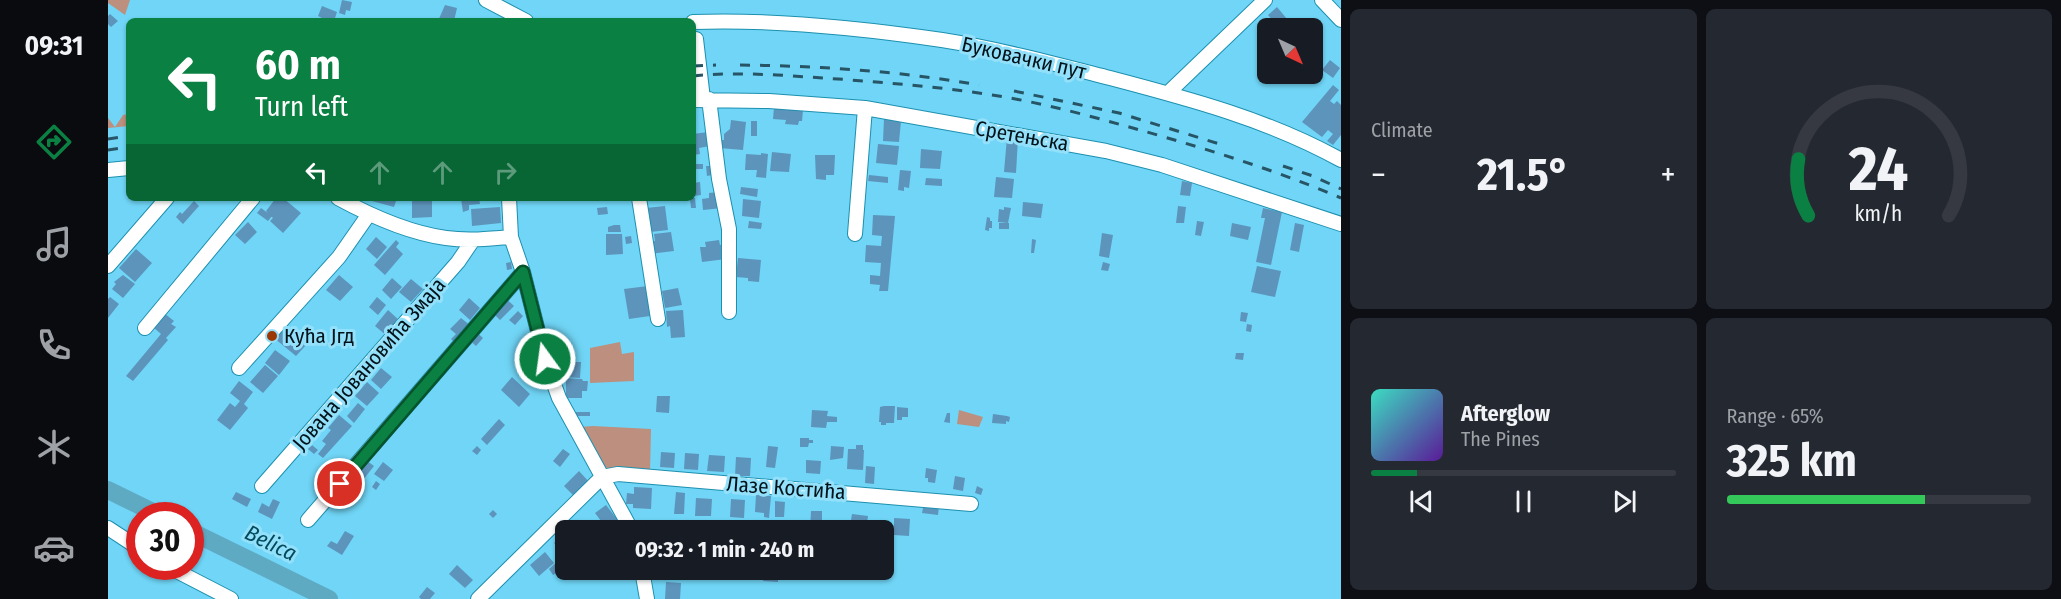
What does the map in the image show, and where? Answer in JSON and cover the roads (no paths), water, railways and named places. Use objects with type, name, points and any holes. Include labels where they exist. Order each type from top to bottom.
[{"type":"street","points":[[486,0],[520,18]]},
{"type":"street","points":[[1168,93],[1265,0]]},
{"type":"street","points":[[1322,0],[1341,20]]},
{"type":"street","points":[[696,37],[724,21]]},
{"type":"street","name":"Буковачки пут","points":[[696,22],[724,21],[839,27],[944,40],[1025,57],[1168,93],[1254,120],[1341,160]]},
{"type":"street","points":[[696,52],[702,99],[729,229],[729,312]]},
{"type":"street","name":"Сретењска","points":[[702,99],[865,108],[1106,151],[1162,165],[1341,224]]},
{"type":"street","points":[[855,234],[865,108]]},
{"type":"street","points":[[108,170],[126,168]]},
{"type":"street","points":[[108,266],[164,201]]},
{"type":"street","points":[[145,328],[251,201]]},
{"type":"street","points":[[344,201],[369,214],[421,233],[472,240],[511,237]]},
{"type":"street","points":[[509,201],[511,237],[523,272],[545,359],[559,398],[627,520]]},
{"type":"street","points":[[639,201],[658,319]]},
{"type":"street","points":[[239,368],[339,257],[369,214]]},
{"type":"street","name":"Јована Јовановића Змаја","points":[[262,486],[458,262],[472,240]]},
{"type":"street","points":[[308,520],[523,272]]},
{"type":"street","name":"Лазе Костића","points":[[602,477],[618,474],[971,504]]},
{"type":"street","points":[[478,599],[602,477]]},
{"type":"street","points":[[108,528],[126,540]]},
{"type":"street","points":[[194,580],[231,599]]},
{"type":"street","points":[[644,580],[647,599]]},
{"type":"waterway","name":"Belica","points":[[108,490],[132,502]]},
{"type":"waterway","name":"Belica","points":[[204,538],[329,599]]},
{"type":"railway","points":[[696,66],[716,65]]},
{"type":"railway","points":[[740,65],[859,70],[979,85]]},
{"type":"railway","points":[[696,76],[784,75],[935,87],[1012,98],[1147,132],[1269,170],[1341,198]]},
{"type":"railway","points":[[1014,91],[1119,113],[1226,146]]},
{"type":"railway","points":[[108,139],[126,136]]},
{"type":"railway","points":[[108,150],[126,147]]},
{"type":"railway","points":[[1283,166],[1341,189]]},
{"type":"place","name":"Кућа Јгд","points":[[272,336]]}]
